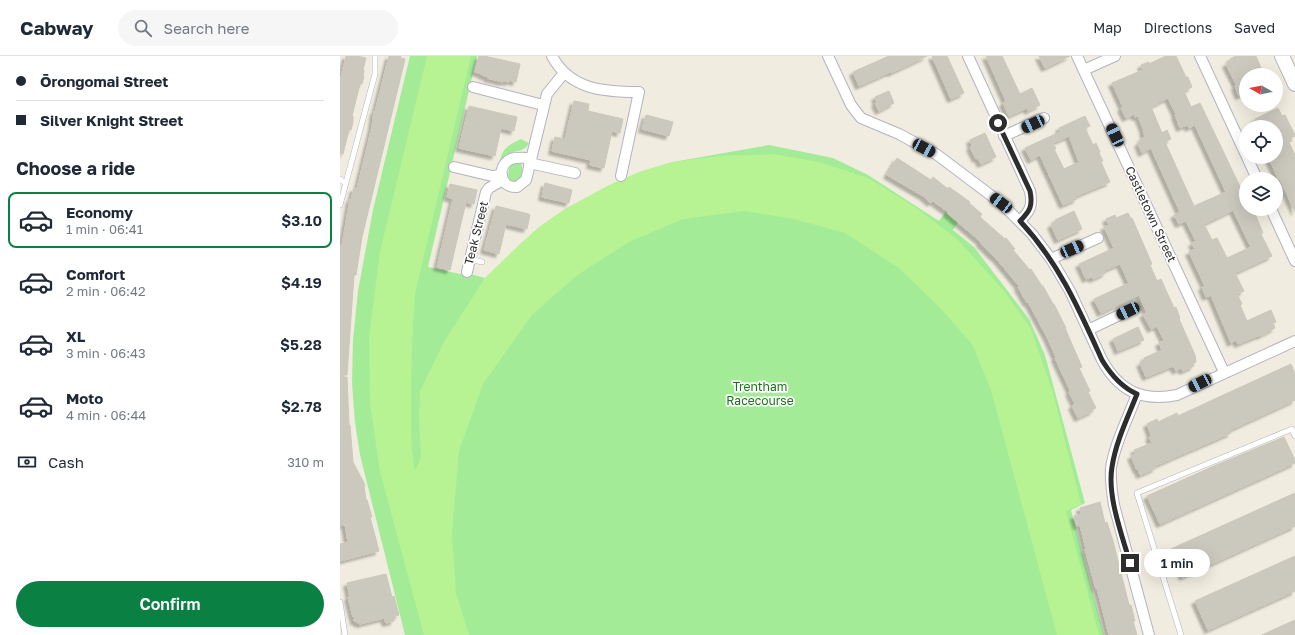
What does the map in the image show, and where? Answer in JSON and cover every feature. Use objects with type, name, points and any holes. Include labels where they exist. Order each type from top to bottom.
[{"type":"street","points":[[552,56],[564,73],[577,82],[605,91],[639,92],[620,176]]},
{"type":"street","points":[[968,56],[1030,191],[1032,204],[1030,209],[1020,221]]},
{"type":"street","name":"Castletown Street","points":[[1077,56],[1224,372]]},
{"type":"street","points":[[1084,70],[1115,56]]},
{"type":"street","points":[[1200,56],[1239,141]]},
{"type":"street","points":[[1282,56],[1295,84]]},
{"type":"street","points":[[832,57],[851,105],[861,118],[899,134],[936,154],[1001,203],[1032,234],[1051,259],[1070,291],[1108,371],[1122,386],[1128,390],[1147,396],[1159,397],[1176,395],[1295,341]]},
{"type":"street","points":[[454,167],[502,178],[505,183],[511,186],[517,187],[526,180],[543,105],[550,89],[564,73]]},
{"type":"street","points":[[473,87],[543,105]]},
{"type":"street","points":[[1004,136],[1044,118]]},
{"type":"street","name":"Teak Street","points":[[467,272],[486,192],[502,178],[503,167],[506,163],[511,159],[521,157],[575,173]]},
{"type":"street","points":[[1274,216],[1295,261]]},
{"type":"street","points":[[1051,259],[1098,238]]},
{"type":"street","points":[[1088,330],[1128,311]]},
{"type":"street","points":[[1137,394],[1114,456],[1111,468],[1111,490],[1149,635]]},
{"type":"lane","points":[[340,205],[375,74],[376,56]]},
{"type":"lane","points":[[340,179],[345,183]]},
{"type":"lane","points":[[470,259],[482,262]]},
{"type":"lane","points":[[1181,635],[1137,493],[1292,429],[1295,436]]},
{"type":"lane","points":[[340,602],[345,635]]},
{"type":"green space","name":"Trentham Racecourse","points":[[410,56],[477,56],[428,267],[485,278],[538,228],[565,209],[637,173],[673,162],[769,145],[833,158],[868,175],[939,221],[947,210],[960,219],[953,230],[974,247],[1029,319],[1045,355],[1085,503],[1071,510],[1104,635],[405,635],[360,455],[355,423],[352,383],[353,340],[358,291],[373,210]]},
{"type":"green space","points":[[427,56],[471,56],[415,294],[412,352],[411,433],[415,471],[421,457],[419,420],[420,391],[445,340],[485,278],[538,228],[565,209],[609,185],[639,172],[672,162],[721,156],[774,154],[819,162],[868,178],[915,207],[958,240],[1004,291],[1031,329],[1053,393],[1081,504],[1066,511],[1099,635],[1057,635],[991,390],[972,344],[942,310],[899,268],[845,233],[794,219],[744,211],[683,219],[629,242],[576,276],[532,315],[483,384],[459,451],[452,533],[456,593],[469,635],[424,635],[380,472],[370,403],[369,337],[380,252]]},
{"type":"green space","points":[[521,139],[529,143],[526,147],[506,155],[499,165],[503,152],[512,144]]},
{"type":"green space","points":[[512,163],[521,164],[522,173],[517,182],[511,181],[508,177],[509,167]]},
{"type":"building","points":[[346,56],[366,58],[363,70],[364,76],[362,84],[360,84],[352,116],[353,122],[351,130],[349,130],[343,154],[340,154],[340,82]]},
{"type":"building","points":[[389,56],[401,56],[400,58],[405,59],[362,237],[356,275],[354,275],[347,375],[340,375],[340,246],[342,246],[350,199],[351,200],[354,188],[357,189],[372,127],[374,111],[375,112]]},
{"type":"building","points":[[479,56],[520,64],[516,82],[509,80],[509,82],[503,82],[487,78],[488,77],[475,72]]},
{"type":"building","points":[[889,56],[927,56],[859,86],[853,72]]},
{"type":"building","points":[[932,56],[947,56],[964,93],[951,99]]},
{"type":"building","points":[[986,56],[1002,56],[1020,94],[1032,88],[1040,105],[1028,111],[1027,108],[1009,116],[1003,103],[1006,101]]},
{"type":"building","points":[[1039,56],[1070,56],[1045,68]]},
{"type":"building","points":[[1166,56],[1176,56],[1192,87],[1184,91],[1191,107],[1200,103],[1239,184],[1239,216],[1256,216],[1263,233],[1261,234],[1272,256],[1235,273],[1244,291],[1237,294],[1242,304],[1240,305],[1247,321],[1271,310],[1276,322],[1273,323],[1275,328],[1260,336],[1238,344],[1236,340],[1231,343],[1211,295],[1206,297],[1202,287],[1205,286],[1189,252],[1195,249],[1192,243],[1196,241],[1186,221],[1179,224],[1174,215],[1180,212],[1151,148],[1142,153],[1138,143],[1145,137],[1138,116],[1135,117],[1134,114],[1126,118],[1121,108],[1123,107],[1112,83],[1143,70],[1141,65],[1149,62],[1149,64]],"holes":[[[1168,98],[1176,114],[1175,115],[1180,128],[1187,125],[1189,128],[1195,125],[1226,192],[1194,206],[1165,142],[1171,139],[1167,130],[1162,133],[1151,107]],[[1233,210],[1251,247],[1227,258],[1217,238],[1212,240],[1204,224]]]},
{"type":"building","points":[[1236,56],[1256,56],[1261,68],[1239,68],[1239,96],[1235,86],[1237,86],[1226,64],[1231,61],[1230,59]]},
{"type":"building","points":[[889,91],[894,103],[879,111],[875,103],[877,102],[875,97]]},
{"type":"building","points":[[574,101],[589,104],[588,111],[623,119],[620,133],[612,131],[604,168],[590,165],[591,160],[552,151],[555,137],[565,139]]},
{"type":"building","points":[[469,106],[517,117],[514,131],[501,128],[495,156],[459,148]]},
{"type":"building","points":[[1270,112],[1280,112],[1282,116],[1285,115],[1295,135],[1290,138],[1292,141],[1289,142],[1295,155],[1295,212],[1283,186],[1283,172],[1275,172],[1271,164],[1283,164],[1283,120],[1255,119]]},
{"type":"building","points":[[646,115],[673,122],[669,136],[642,129]]},
{"type":"building","points":[[1085,116],[1090,126],[1085,128],[1093,145],[1096,143],[1103,161],[1101,162],[1110,182],[1076,196],[1077,199],[1063,205],[1040,155],[1031,160],[1025,148],[1060,132],[1059,128]],"holes":[[[1069,136],[1079,162],[1064,169],[1054,149],[1056,149],[1053,143]]]},
{"type":"building","points":[[985,133],[996,157],[981,164],[978,158],[976,159],[970,147],[972,146],[970,140]]},
{"type":"building","points":[[897,158],[931,180],[933,177],[948,189],[949,187],[970,202],[969,203],[982,214],[980,217],[1005,239],[1006,238],[1015,249],[1013,250],[1030,270],[1031,269],[1054,304],[1066,328],[1082,367],[1079,368],[1090,391],[1088,392],[1096,408],[1093,409],[1093,411],[1078,418],[1072,406],[1075,404],[1069,392],[1071,392],[1047,337],[1018,287],[1019,286],[995,257],[980,243],[981,242],[947,213],[948,212],[933,201],[931,203],[923,196],[887,175]]},
{"type":"building","points":[[545,183],[572,190],[569,203],[542,197]]},
{"type":"building","points":[[450,184],[477,190],[474,204],[466,202],[450,270],[437,267],[453,199],[447,197]]},
{"type":"building","points":[[496,206],[530,215],[527,229],[506,224],[499,254],[484,250]]},
{"type":"building","points":[[1074,211],[1082,229],[1058,240],[1051,225],[1056,222],[1055,220]]},
{"type":"building","points":[[1128,213],[1131,219],[1132,218],[1152,264],[1150,265],[1157,281],[1161,279],[1174,308],[1176,307],[1180,318],[1179,319],[1195,355],[1196,362],[1193,364],[1194,366],[1183,371],[1181,368],[1176,371],[1173,366],[1146,377],[1140,363],[1145,361],[1144,358],[1162,350],[1159,343],[1164,340],[1157,326],[1151,329],[1143,314],[1147,313],[1139,295],[1101,313],[1094,299],[1129,283],[1120,264],[1105,270],[1106,273],[1093,279],[1091,277],[1086,279],[1079,264],[1114,248],[1104,227],[1109,225],[1106,219],[1115,215],[1116,218]]},
{"type":"building","points":[[1138,327],[1144,340],[1118,351],[1113,339]]},
{"type":"building","points":[[1291,364],[1295,374],[1295,400],[1230,430],[1231,433],[1155,466],[1156,468],[1140,475],[1131,456],[1136,454],[1134,450],[1152,443],[1149,437],[1151,436],[1147,424],[1157,419],[1158,422],[1177,413],[1178,416]]},
{"type":"building","points":[[340,377],[347,377],[349,425],[353,462],[365,485],[366,500],[372,517],[370,517],[379,551],[340,561],[340,544],[348,542],[345,524],[340,526]]},
{"type":"building","points":[[1284,437],[1295,463],[1160,524],[1147,496]]},
{"type":"building","points":[[1295,493],[1295,526],[1183,577],[1171,549]]},
{"type":"building","points":[[1100,502],[1105,523],[1107,522],[1113,541],[1129,605],[1131,605],[1137,635],[1109,635],[1085,549],[1080,525],[1077,526],[1074,516],[1081,514],[1080,508]]},
{"type":"building","points":[[1295,556],[1295,591],[1208,630],[1195,601]]},
{"type":"building","points":[[386,574],[392,597],[394,596],[399,615],[394,616],[394,621],[386,623],[384,618],[360,624],[353,620],[355,618],[353,617],[348,597],[350,597],[347,583]]},
{"type":"building","points":[[1295,620],[1295,635],[1262,635]]},
{"type":"route","points":[[998,123],[1032,198],[1030,209],[1020,221],[1051,259],[1070,291],[1108,371],[1122,386],[1137,394],[1111,468],[1111,490],[1130,563]]}]
